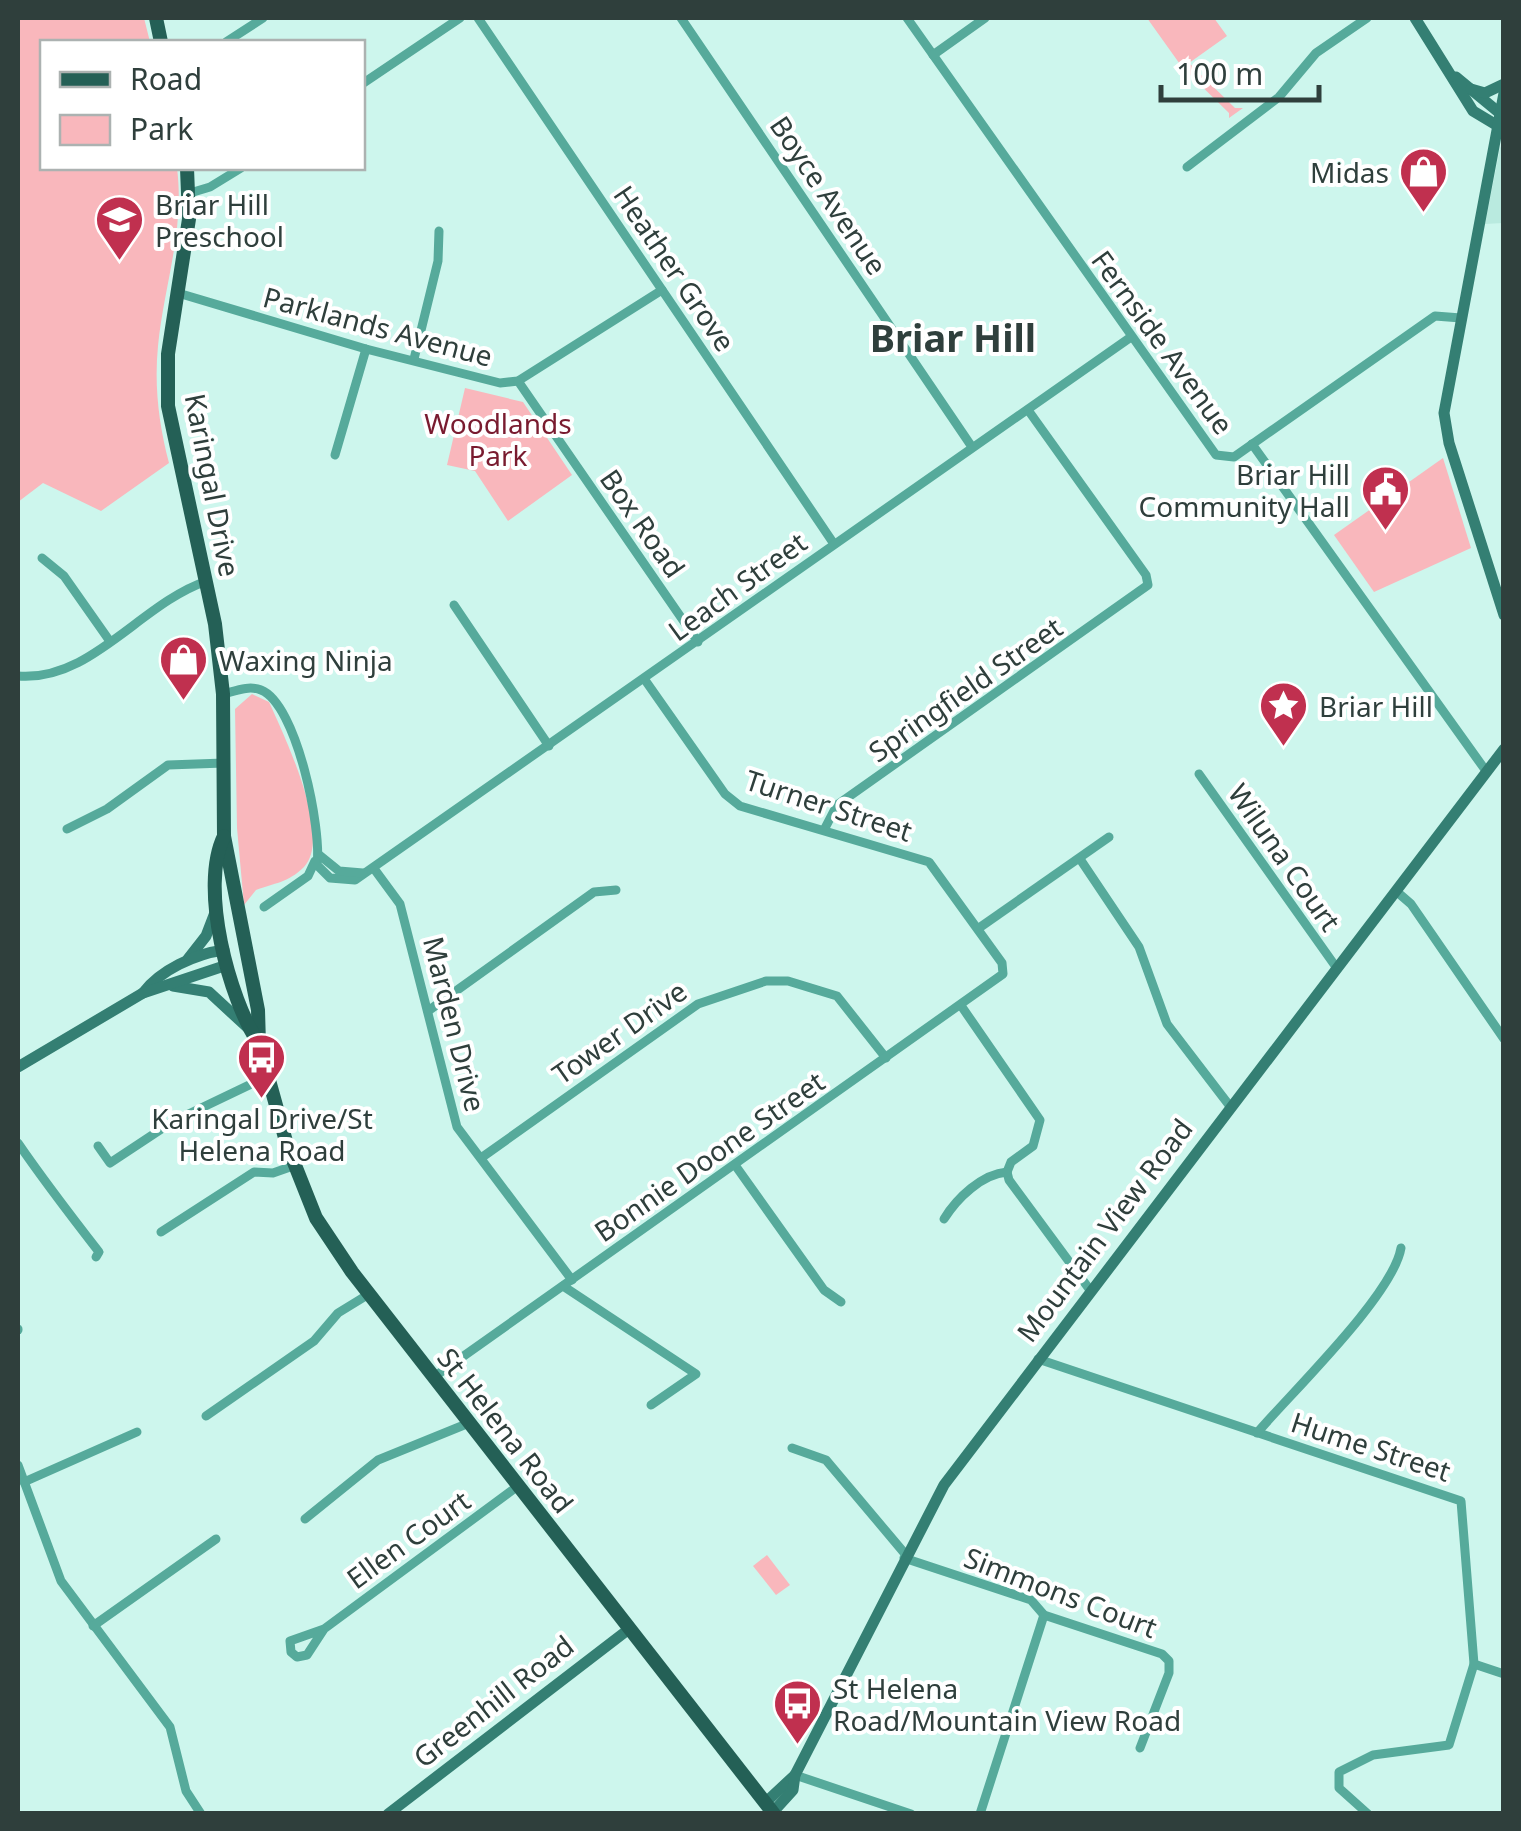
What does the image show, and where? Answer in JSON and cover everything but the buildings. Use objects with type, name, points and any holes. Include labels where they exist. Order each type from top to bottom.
[{"type":"main road","name":"Karingal Drive","points":[[188,170],[190,193],[168,354],[168,406],[206,581],[222,694],[224,836],[234,872],[246,954]]},
{"type":"main road","name":"Karingal Drive","points":[[224,836],[216,860],[225,957]]},
{"type":"main road","points":[[225,957],[246,954]]},
{"type":"main road","name":"St Helena Road","points":[[246,954],[258,1010],[259,1044],[294,1166],[316,1218],[369,1294],[769,1811]]},
{"type":"main road","name":"St Helena Road","points":[[225,957],[248,1028],[259,1044]]},
{"type":"street","points":[[229,40],[263,18]]},
{"type":"street","points":[[365,82],[460,18]]},
{"type":"street","name":"Heather Grove","points":[[478,18],[834,544]]},
{"type":"street","name":"Boyce Avenue","points":[[681,18],[972,447]]},
{"type":"street","name":"Fernside Avenue","points":[[907,18],[1216,455],[1234,456],[1436,316],[1461,318]]},
{"type":"street","points":[[933,55],[986,18]]},
{"type":"street","points":[[1187,167],[1279,97],[1316,53],[1366,18]]},
{"type":"street","points":[[1415,18],[1456,78],[1473,111],[1501,121]]},
{"type":"street","points":[[1456,78],[1501,121]]},
{"type":"street","points":[[1471,89],[1485,93],[1504,84]]},
{"type":"street","points":[[1504,93],[1445,422],[1504,615]]},
{"type":"street","points":[[190,193],[210,187],[239,170]]},
{"type":"street","points":[[414,360],[438,261],[439,231]]},
{"type":"street","name":"Parklands Avenue","points":[[178,292],[366,349],[500,383],[518,381],[662,290]]},
{"type":"street","name":"Leach Street","points":[[373,871],[1131,338]]},
{"type":"street","points":[[335,456],[366,349]]},
{"type":"street","name":"Box Road","points":[[518,381],[698,642]]},
{"type":"street","name":"Springfield Street","points":[[824,830],[838,805],[1148,586],[1146,575],[1028,410]]},
{"type":"street","points":[[1252,444],[1486,771]]},
{"type":"street","points":[[42,558],[64,576],[109,640]]},
{"type":"street","points":[[18,676],[62,670],[178,593],[206,581]]},
{"type":"street","points":[[454,605],[548,746]]},
{"type":"street","name":"Turner Street","points":[[644,680],[731,800],[749,810],[929,862],[1004,968]]},
{"type":"street","points":[[222,694],[254,688],[275,701],[310,788],[318,854],[308,876],[264,906]]},
{"type":"street","name":"Mountain View Road","points":[[769,1811],[795,1775],[944,1485],[1229,1105],[1504,749]]},
{"type":"street","points":[[68,829],[108,809],[168,765],[224,763]]},
{"type":"street","name":"Wiluna Court","points":[[1199,774],[1336,967]]},
{"type":"street","points":[[979,928],[1109,837]]},
{"type":"street","points":[[318,854],[338,876],[373,871]]},
{"type":"street","points":[[1080,858],[1139,947],[1167,1024],[1229,1105]]},
{"type":"street","name":"Marden Drive","points":[[373,871],[400,904],[455,1122],[568,1283],[574,1298],[696,1374],[651,1405]]},
{"type":"street","points":[[428,1011],[594,892],[616,890]]},
{"type":"street","points":[[1396,891],[1411,904],[1504,1039]]},
{"type":"street","points":[[186,962],[204,938],[218,906]]},
{"type":"street","points":[[18,1067],[186,962],[225,957]]},
{"type":"street","points":[[163,988],[225,957]]},
{"type":"street","name":"Bonnie Doone Street","points":[[434,1377],[999,980],[1004,968]]},
{"type":"street","name":"Tower Drive","points":[[481,1158],[698,1004],[734,990],[778,980],[837,996],[886,1058]]},
{"type":"street","points":[[142,993],[191,986],[209,992],[248,1028]]},
{"type":"street","points":[[962,1006],[1040,1120],[1034,1146],[1011,1162],[1008,1180],[1090,1290]]},
{"type":"street","points":[[98,1146],[110,1163],[172,1122],[268,1076]]},
{"type":"street","points":[[18,1143],[99,1252],[96,1258]]},
{"type":"street","points":[[161,1232],[254,1172],[274,1173],[294,1166]]},
{"type":"street","points":[[735,1166],[824,1290],[841,1302]]},
{"type":"street","points":[[944,1219],[956,1200],[996,1173],[1008,1172]]},
{"type":"street","points":[[1258,1433],[1350,1327],[1392,1272],[1401,1248]]},
{"type":"street","points":[[206,1416],[314,1341],[338,1312],[369,1294]]},
{"type":"street","name":"Hume Street","points":[[1038,1359],[1461,1502],[1474,1664],[1449,1745],[1361,1758],[1339,1772],[1339,1788],[1368,1814]]},
{"type":"street","points":[[305,1519],[378,1460],[469,1422]]},
{"type":"street","points":[[24,1482],[136,1432]]},
{"type":"street","points":[[792,1448],[826,1460],[905,1556]]},
{"type":"street","points":[[18,1465],[60,1581],[170,1727],[186,1791],[201,1814]]},
{"type":"street","name":"Ellen Court","points":[[324,1629],[518,1486]]},
{"type":"street","points":[[18,1506],[29,1500]]},
{"type":"street","points":[[93,1626],[216,1539]]},
{"type":"street","name":"Simmons Court","points":[[905,1556],[1031,1600],[1044,1615],[1166,1657],[1169,1672],[1140,1748]]},
{"type":"street","points":[[980,1814],[1044,1615]]},
{"type":"street","name":"Greenhill Road","points":[[388,1814],[629,1628]]},
{"type":"street","points":[[1474,1664],[1504,1674]]},
{"type":"street","points":[[795,1775],[911,1814]]},
{"type":"shaded area","points":[[1503,143],[1503,223],[1485,224],[1500,148]]},
{"type":"green space","points":[[18,18],[144,18],[150,40],[40,40],[40,170],[177,170],[176,235],[157,361],[158,405],[169,463],[101,511],[43,483],[18,502]]},
{"type":"green space","points":[[1147,18],[1214,18],[1227,36],[1189,63],[1235,108],[1243,108],[1229,118],[1229,113],[1182,67]]},
{"type":"green space","name":"Woodlands Park","points":[[465,388],[523,402],[572,475],[508,521],[475,471],[447,465]]},
{"type":"green space","points":[[1443,458],[1471,548],[1374,592],[1334,535]]},
{"type":"green space","points":[[252,694],[269,702],[285,737],[310,810],[313,833],[311,853],[304,867],[287,879],[256,890],[244,905],[237,828],[235,709]]},
{"type":"green space","points":[[767,1555],[790,1585],[776,1595],[753,1566]]},
{"type":"place","name":"Midas","points":[[1424,214]]},
{"type":"place","name":"Briar Hill Preschool","points":[[120,262]]},
{"type":"place","name":"Briar Hill Community Hall","points":[[1385,532]]},
{"type":"place","name":"Waxing Ninja","points":[[184,702]]},
{"type":"place","name":"Briar Hill","points":[[1284,748]]},
{"type":"place","name":"Karingal Drive/St Helena Road","points":[[262,1100]]},
{"type":"place","name":"St Helena Road/Mountain View Road","points":[[798,1746]]},
{"type":"district","name":"Briar Hill","points":[[953,337]]}]
